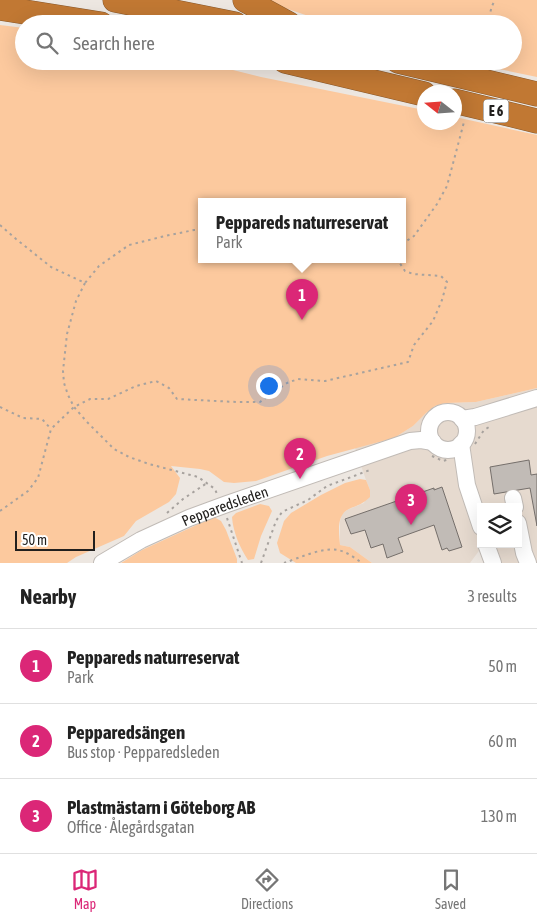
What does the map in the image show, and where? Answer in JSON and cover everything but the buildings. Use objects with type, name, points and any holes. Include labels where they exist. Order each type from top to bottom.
[{"type":"highway","points":[[115,0],[190,15]]},
{"type":"highway","points":[[245,0],[272,15]]},
{"type":"highway","points":[[0,8],[44,15]]},
{"type":"highway","points":[[323,70],[417,92]]},
{"type":"highway","name":"E 6","points":[[436,70],[537,94]]},
{"type":"highway","name":"E 6","points":[[462,112],[537,121]]},
{"type":"street","name":"Pepparedsleden","points":[[102,563],[142,540],[189,518],[410,441],[421,440],[450,449],[474,427],[537,398]]},
{"type":"street","name":"Pepparedsleden","points":[[410,441],[444,413],[452,413],[462,419],[475,417],[496,418]]},
{"type":"street","points":[[450,449],[466,427],[462,419]]},
{"type":"street","points":[[431,424],[429,433],[450,449],[467,484],[477,515]]},
{"type":"street","points":[[522,542],[528,563]]},
{"type":"path","points":[[490,15],[495,0]]},
{"type":"path","points":[[406,241],[414,236],[437,204],[447,186],[456,130]]},
{"type":"path","points":[[0,225],[50,267],[85,283]]},
{"type":"path","points":[[198,230],[129,245],[98,266],[85,283],[76,301],[68,334],[63,371],[64,383],[74,406],[97,433],[114,449],[149,464],[198,477],[214,489],[219,497]]},
{"type":"path","points":[[0,511],[28,491],[38,478],[51,429],[74,406],[90,399],[108,399],[136,386],[156,381],[170,388],[177,399],[260,402],[287,383],[298,379],[325,381],[408,362],[414,345],[434,321],[447,282],[441,276],[414,274],[405,271],[400,263]]},
{"type":"path","points":[[0,407],[23,418],[42,419],[51,429]]},
{"type":"path","points":[[450,449],[473,447],[484,430],[496,418]]},
{"type":"path","points":[[261,563],[276,521],[282,512],[308,500],[327,486],[371,470]]},
{"type":"path","points":[[162,516],[207,483]]},
{"type":"path","points":[[225,514],[242,563]]},
{"type":"path","points":[[284,563],[324,550],[337,550],[347,553],[362,563]]},
{"type":"shaded area","points":[[269,0],[537,0],[537,77],[504,70],[522,70],[522,15],[306,15],[282,7]]},
{"type":"shaded area","points":[[0,25],[15,27],[15,70],[233,70],[417,109],[417,130],[462,130],[462,119],[537,135],[537,388],[476,402],[446,403],[435,406],[413,426],[394,438],[327,456],[256,481],[224,482],[209,471],[171,466],[180,478],[176,494],[169,502],[136,521],[124,536],[76,557],[67,563],[0,563]]},
{"type":"shaded area","points":[[537,388],[537,563],[502,563],[496,548],[522,548],[522,503],[477,503],[477,548],[481,548],[470,563],[372,563],[350,547],[340,545],[340,521],[342,514],[364,503],[370,490],[355,448],[394,438],[413,426],[435,406],[446,403],[476,402]]},
{"type":"shaded area","points":[[360,479],[366,480],[370,490],[370,497],[342,515],[339,524],[340,545],[350,547],[372,563],[296,563],[280,553],[277,543],[284,521],[291,513],[345,483]]},
{"type":"shaded area","points":[[260,504],[269,506],[272,511],[261,536],[254,559],[248,560],[237,540],[232,517],[236,513]]},
{"type":"shaded area","points":[[214,517],[221,521],[226,530],[237,563],[121,563],[142,550]]},
{"type":"place","name":"Peppareds naturreservat","points":[[302,320]]},
{"type":"place","name":"Pepparedsängen","points":[[300,479]]},
{"type":"place","name":"Plastmästarn i Göteborg AB","points":[[411,525]]}]
